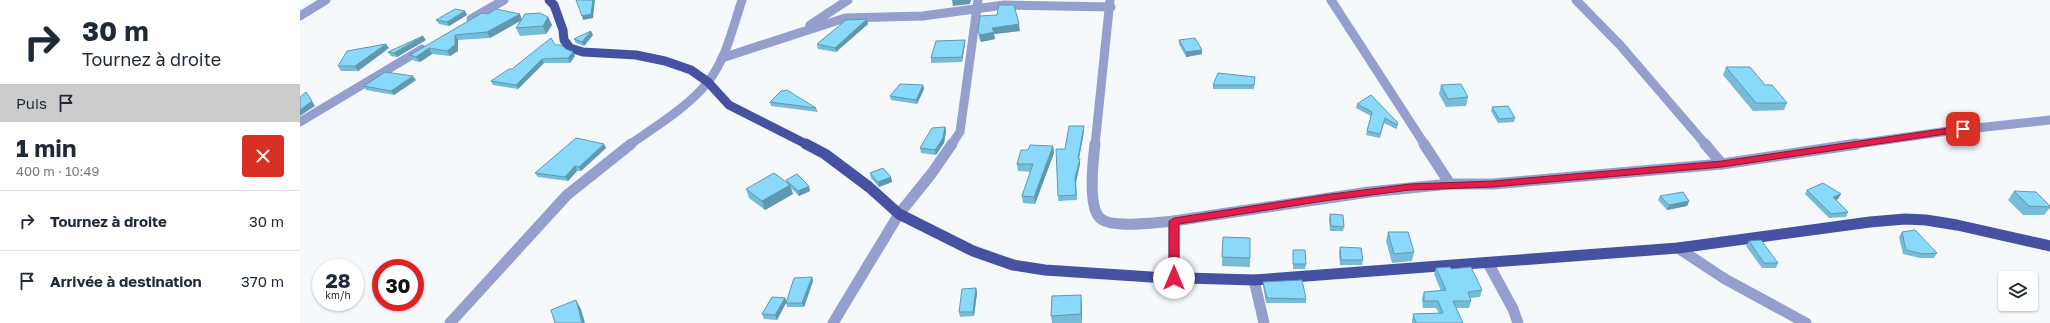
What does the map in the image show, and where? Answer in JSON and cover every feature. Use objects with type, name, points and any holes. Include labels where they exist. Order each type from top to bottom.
[{"type":"main road","points":[[549,0],[554,5],[564,30],[564,40],[570,48],[583,52],[636,55],[665,61],[691,70],[708,82],[729,105],[825,154],[899,214],[973,251],[1013,265],[1045,270],[1174,278],[1254,280],[1678,248],[1870,222],[1902,220],[1937,222],[2050,246]]},
{"type":"street","points":[[300,16],[326,0]]},
{"type":"street","points":[[464,24],[504,0]]},
{"type":"street","points":[[450,323],[566,195],[614,156],[674,114],[708,82],[722,58],[742,0]]},
{"type":"street","points":[[804,30],[848,0]]},
{"type":"street","points":[[1331,0],[1450,184]]},
{"type":"street","points":[[1576,0],[1620,45],[1722,164]]},
{"type":"street","points":[[722,58],[804,30],[845,18],[923,16],[977,5],[1110,3],[1093,165],[1093,207],[1098,217],[1114,223],[1134,224],[1174,221],[1324,198],[1450,184],[1493,184],[1722,164],[1949,130],[2050,120]]},
{"type":"street","points":[[833,323],[899,214],[928,178],[960,132],[977,5]]},
{"type":"street","points":[[300,122],[430,45]]},
{"type":"street","points":[[1174,221],[1174,278]]},
{"type":"street","points":[[1678,248],[1708,270],[1740,290],[1806,323]]},
{"type":"street","points":[[1488,263],[1513,309],[1518,323]]},
{"type":"street","points":[[1254,280],[1264,323]]},
{"type":"building","points":[[576,0],[593,0],[591,14],[582,16]]},
{"type":"building","points":[[999,5],[1014,5],[1019,24],[992,28],[994,32],[980,35],[978,31],[980,16],[997,15]]},
{"type":"building","points":[[455,9],[465,11],[447,22],[436,20]]},
{"type":"building","points":[[496,9],[520,14],[487,32],[455,35],[455,45],[447,51],[429,48],[416,57],[410,55],[482,13],[488,14]]},
{"type":"building","points":[[540,13],[548,17],[543,26],[516,28],[525,14]]},
{"type":"building","points":[[867,19],[835,48],[817,44],[846,20]]},
{"type":"building","points":[[591,31],[582,42],[574,39]]},
{"type":"building","points":[[423,36],[394,53],[388,52]]},
{"type":"building","points":[[551,38],[555,45],[561,45],[573,52],[568,58],[542,59],[516,85],[491,81],[509,69],[512,69]]},
{"type":"building","points":[[1195,38],[1202,50],[1186,52],[1179,40]]},
{"type":"building","points":[[965,40],[962,57],[931,58],[936,41]]},
{"type":"building","points":[[386,44],[355,66],[338,66],[347,51]]},
{"type":"building","points":[[1726,67],[1750,67],[1765,85],[1772,85],[1787,103],[1756,103]]},
{"type":"building","points":[[385,72],[413,76],[391,91],[364,86]]},
{"type":"building","points":[[1218,73],[1255,77],[1254,85],[1213,85]]},
{"type":"building","points":[[900,84],[923,85],[916,100],[890,96]]},
{"type":"building","points":[[1461,84],[1468,97],[1448,99],[1441,85]]},
{"type":"building","points":[[787,90],[816,108],[770,102],[781,91]]},
{"type":"building","points":[[306,92],[312,101],[300,110],[300,97]]},
{"type":"building","points":[[1371,95],[1398,123],[1397,125],[1385,118],[1380,134],[1367,131],[1372,112],[1357,104]]},
{"type":"building","points":[[1508,106],[1515,118],[1499,119],[1492,107]]},
{"type":"building","points":[[1069,126],[1084,126],[1078,159],[1080,159],[1075,178],[1076,195],[1058,196],[1056,149],[1065,149]]},
{"type":"building","points":[[945,127],[943,138],[935,150],[920,148],[932,128]]},
{"type":"building","points":[[576,138],[604,144],[579,167],[575,166],[565,177],[535,173]]},
{"type":"building","points":[[1030,145],[1053,146],[1034,197],[1022,196],[1033,164],[1017,164],[1021,150],[1028,150]]},
{"type":"building","points":[[883,168],[891,177],[878,182],[870,173]]},
{"type":"building","points":[[774,173],[790,185],[762,201],[746,189]]},
{"type":"building","points":[[797,174],[809,186],[798,191],[786,180]]},
{"type":"building","points":[[1823,183],[1841,194],[1833,197],[1848,212],[1831,214],[1807,190]]},
{"type":"building","points":[[2014,191],[2036,192],[2050,207],[2029,206]]},
{"type":"building","points":[[1683,192],[1689,201],[1669,205],[1660,196]]},
{"type":"building","points":[[1330,214],[1343,215],[1344,227],[1331,226]]},
{"type":"building","points":[[1915,230],[1937,253],[1923,254],[1906,250],[1902,232]]},
{"type":"building","points":[[1388,232],[1408,232],[1414,252],[1394,254]]},
{"type":"building","points":[[1223,237],[1250,238],[1250,258],[1222,257]]},
{"type":"building","points":[[1761,240],[1778,263],[1764,263],[1749,241]]},
{"type":"building","points":[[1340,247],[1361,248],[1363,260],[1341,260]]},
{"type":"building","points":[[1293,250],[1305,250],[1306,264],[1293,264]]},
{"type":"building","points":[[1450,267],[1451,269],[1471,267],[1482,290],[1468,292],[1471,301],[1453,301],[1463,323],[1416,323],[1413,314],[1443,313],[1438,301],[1424,301],[1424,292],[1446,290],[1436,268]]},
{"type":"building","points":[[812,277],[802,303],[786,303],[794,278]]},
{"type":"building","points":[[1302,280],[1306,299],[1267,298],[1263,282]]},
{"type":"building","points":[[976,288],[973,312],[959,312],[962,289]]},
{"type":"building","points":[[1081,295],[1081,314],[1051,316],[1052,296]]},
{"type":"building","points":[[772,297],[785,298],[775,315],[762,314]]},
{"type":"building","points":[[576,300],[582,323],[555,323],[551,310]]},
{"type":"route","points":[[1174,278],[1174,221],[1324,198],[1410,187],[1450,184],[1493,184],[1722,164],[1963,129]]}]
